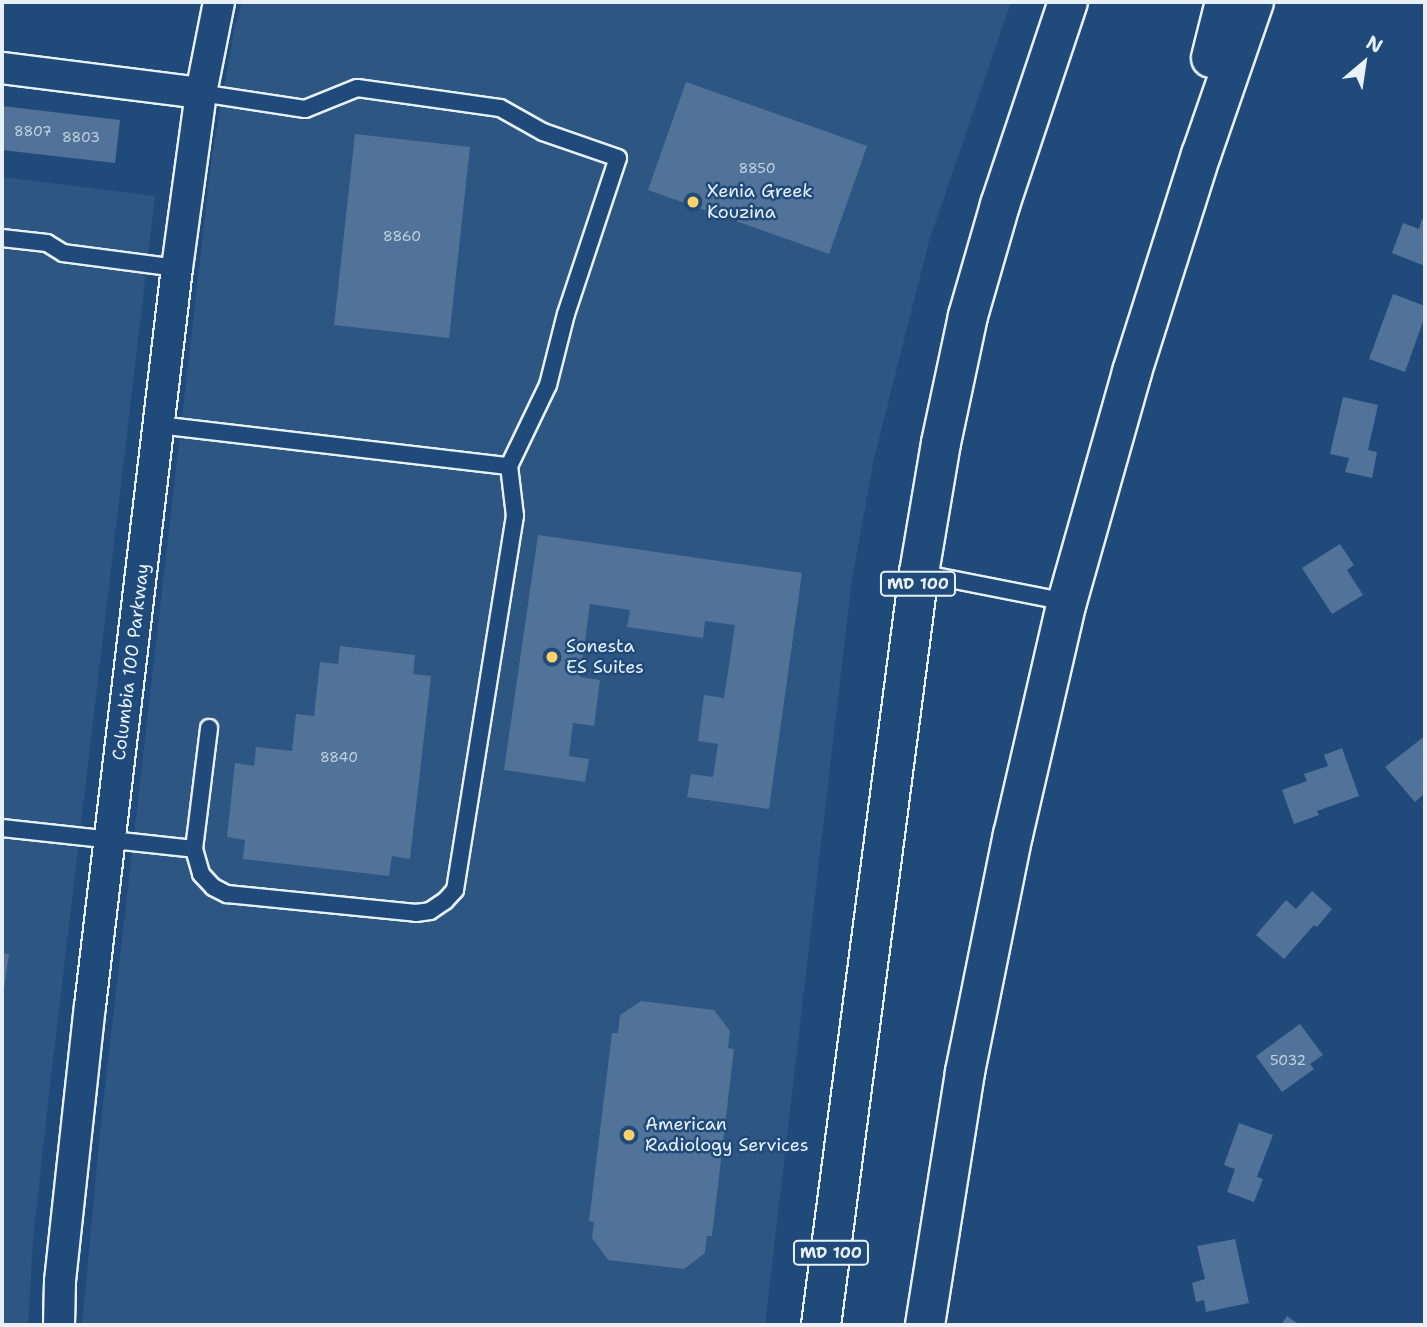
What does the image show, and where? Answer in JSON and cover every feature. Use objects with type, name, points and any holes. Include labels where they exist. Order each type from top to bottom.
[{"type":"highway","name":"MD 100","points":[[821,1325],[919,573],[940,443],[968,316],[1000,205],[1068,2]]},
{"type":"highway","points":[[925,1325],[965,1072],[1013,835],[1068,602],[1132,372],[1225,2]]},
{"type":"highway","points":[[1132,372],[1201,155],[1254,2]]},
{"type":"street","name":"Columbia 100 Parkway","points":[[59,1325],[60,1281],[158,425],[201,93],[219,2]]},
{"type":"street","points":[[2,68],[201,93]]},
{"type":"lane","points":[[201,93],[305,109],[357,88],[500,108],[543,132],[618,158],[566,314],[548,385],[509,466],[515,516],[455,890],[430,911],[416,913],[227,894],[213,887],[201,874],[194,849],[209,728]]},
{"type":"lane","points":[[2,238],[47,243],[63,253],[177,268]]},
{"type":"lane","points":[[158,425],[509,466]]},
{"type":"lane","points":[[919,573],[1068,602]]},
{"type":"lane","points":[[2,828],[194,849]]},
{"type":"shaded area","points":[[242,2],[1011,2],[929,241],[874,459],[852,579],[765,1325],[82,1325],[101,1122],[212,156],[235,26]]},
{"type":"shaded area","points":[[2,177],[155,196],[48,1103],[33,1240],[28,1325],[2,1325]]},
{"type":"building","points":[[686,82],[867,146],[829,254],[648,190]]},
{"type":"building","points":[[2,106],[120,120],[115,163],[2,150]]},
{"type":"building","points":[[355,134],[470,147],[449,338],[334,325]]},
{"type":"building","points":[[1422,219],[1425,220],[1425,266],[1392,253],[1403,223],[1419,229]]},
{"type":"building","points":[[1393,294],[1425,306],[1425,316],[1405,372],[1369,359]]},
{"type":"building","points":[[1343,397],[1378,405],[1368,450],[1377,452],[1372,478],[1345,472],[1349,458],[1330,454]]},
{"type":"building","name":"Sonesta ES Suites","points":[[538,535],[802,573],[769,809],[687,797],[691,774],[713,777],[718,744],[698,741],[704,695],[724,698],[735,625],[705,621],[703,638],[627,627],[630,610],[590,604],[580,677],[600,680],[594,726],[573,723],[569,756],[589,759],[585,782],[504,770]]},
{"type":"building","points":[[1340,544],[1354,565],[1347,570],[1363,595],[1332,614],[1302,568]]},
{"type":"building","points":[[340,646],[415,655],[413,674],[431,676],[410,859],[392,856],[389,876],[243,859],[245,840],[227,837],[235,763],[254,766],[256,747],[292,751],[296,714],[314,716],[320,662],[338,664]]},
{"type":"building","points":[[1425,736],[1425,793],[1415,802],[1385,767]]},
{"type":"building","points":[[1342,748],[1359,796],[1317,811],[1319,815],[1294,824],[1282,790],[1307,781],[1304,774],[1328,766],[1324,755]]},
{"type":"building","points":[[1312,891],[1332,909],[1284,959],[1256,935],[1286,900],[1296,909]]},
{"type":"building","points":[[2,953],[9,954],[3,996],[2,996]]},
{"type":"building","points":[[641,1001],[714,1010],[730,1031],[728,1048],[734,1049],[712,1236],[707,1236],[705,1253],[684,1269],[608,1260],[592,1238],[594,1222],[589,1221],[612,1033],[618,1033],[620,1015]]},
{"type":"building","points":[[1300,1024],[1323,1055],[1310,1064],[1314,1069],[1282,1092],[1256,1056]]},
{"type":"building","points":[[1239,1123],[1273,1135],[1257,1177],[1263,1179],[1254,1202],[1227,1192],[1235,1169],[1224,1165]]},
{"type":"building","points":[[1235,1239],[1249,1303],[1206,1312],[1204,1300],[1196,1302],[1192,1283],[1205,1279],[1197,1246]]},
{"type":"building","points":[[1287,1316],[1300,1325],[1281,1325]]},
{"type":"place","name":"Xenia Greek Kouzina","points":[[693,202]]},
{"type":"place","name":"Sonesta ES Suites","points":[[552,657]]},
{"type":"place","name":"American Radiology Services","points":[[629,1135]]}]
